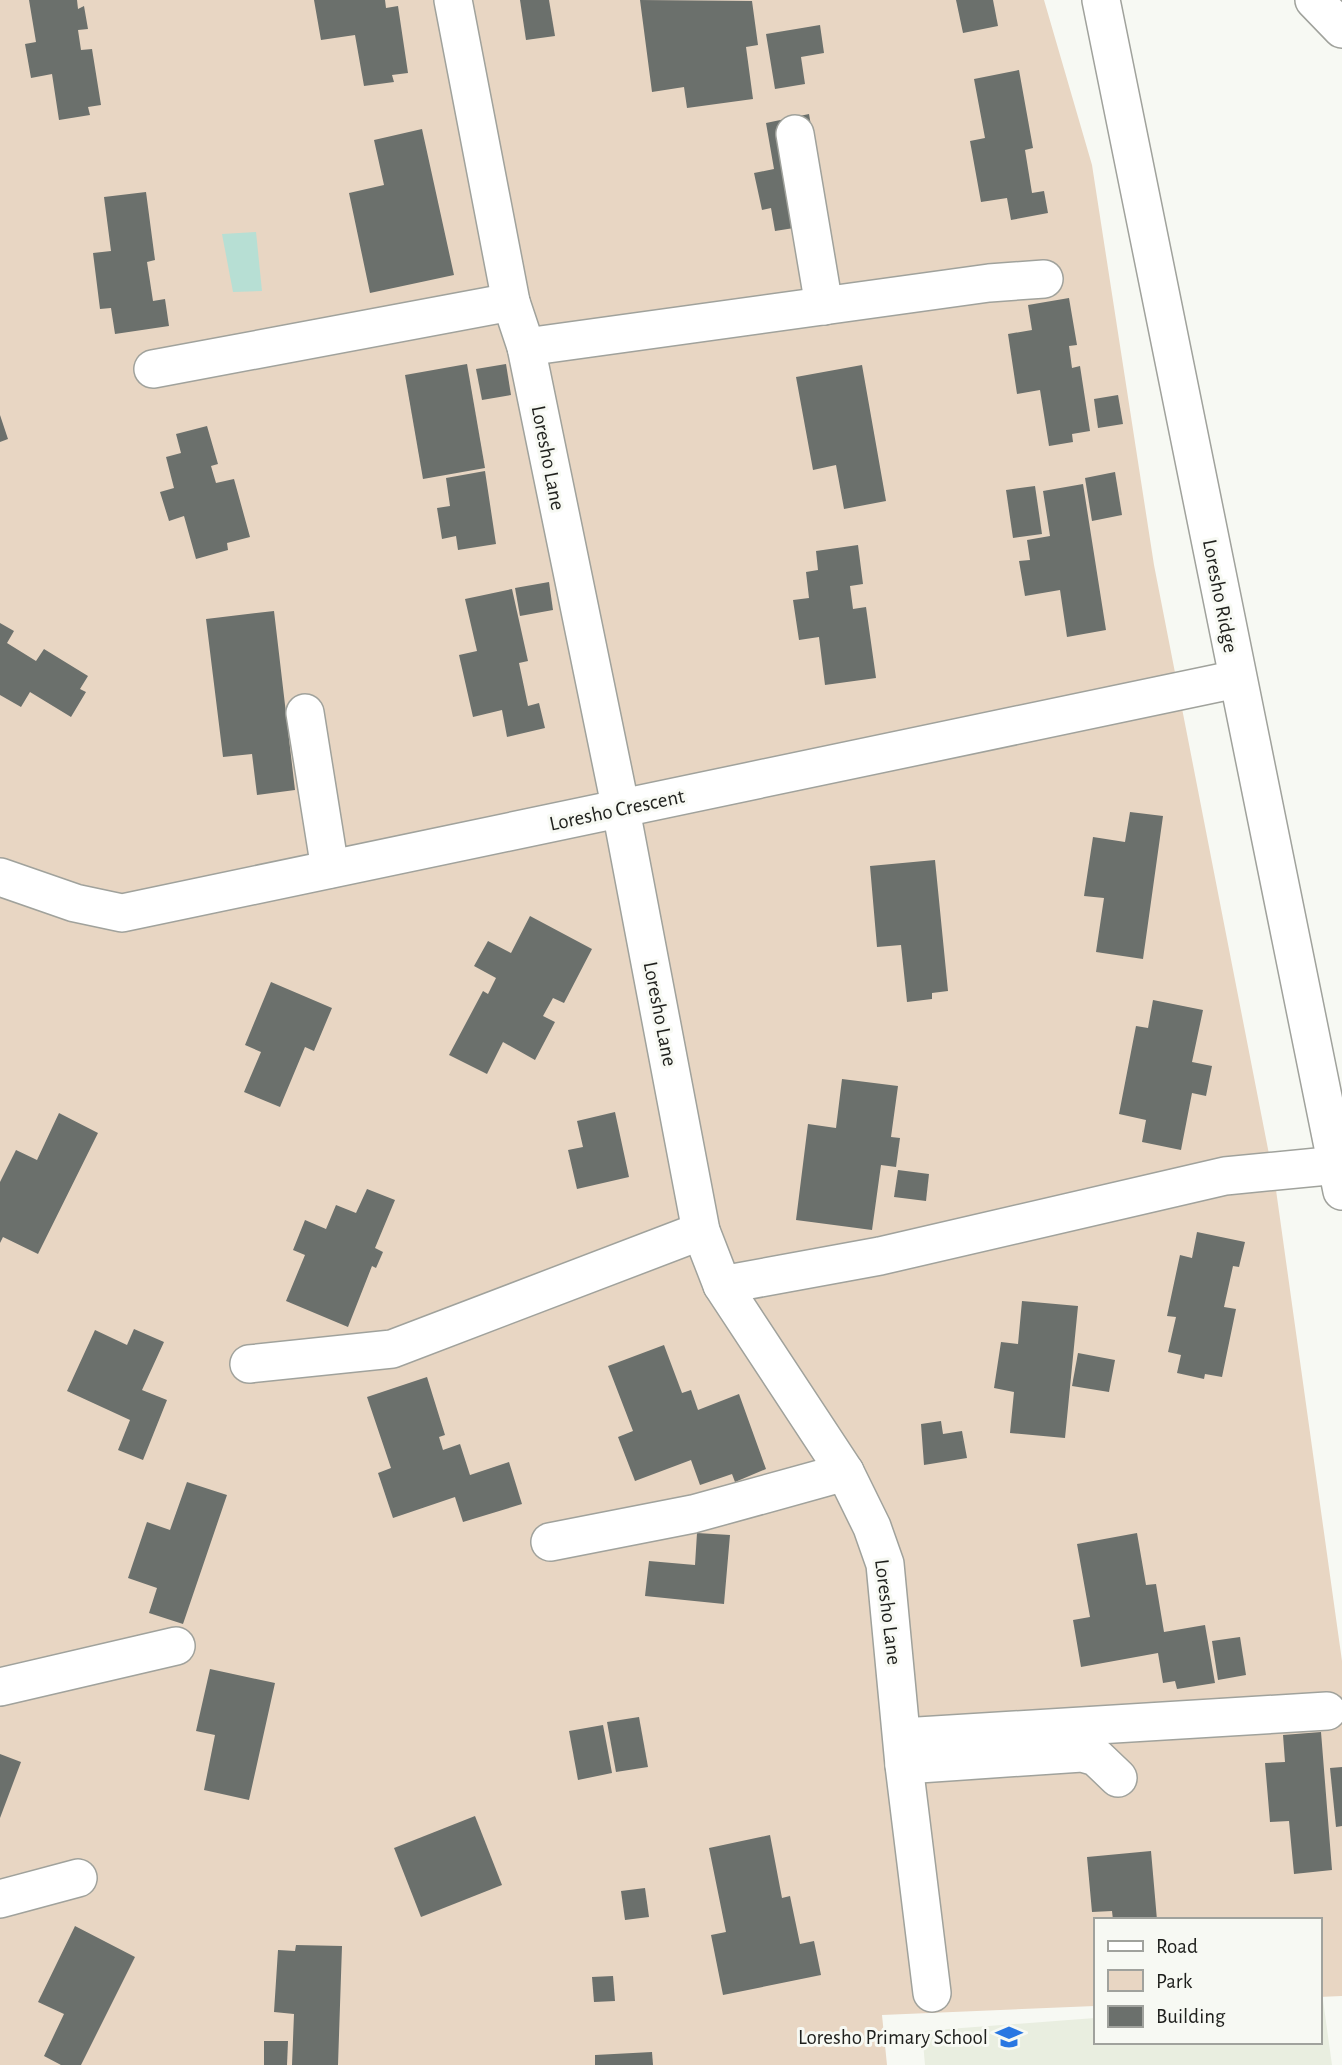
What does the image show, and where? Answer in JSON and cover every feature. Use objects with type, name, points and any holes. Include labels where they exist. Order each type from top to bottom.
[{"type":"street","name":"Loresho Lane","points":[[453,0],[511,302],[526,348],[621,810],[701,1231],[722,1285],[845,1472],[872,1527],[885,1564],[903,1751],[932,1993]]},
{"type":"street","name":"Loresho Ridge","points":[[1101,0],[1340,1178]]},
{"type":"street","points":[[1314,0],[1342,29]]},
{"type":"street","points":[[795,134],[824,306]]},
{"type":"street","points":[[526,348],[989,283],[1044,279]]},
{"type":"street","points":[[153,369],[511,302]]},
{"type":"street","name":"Loresho Crescent","points":[[0,877],[75,903],[122,913],[1237,679]]},
{"type":"street","points":[[305,713],[330,869]]},
{"type":"street","points":[[722,1285],[880,1256],[1225,1176],[1340,1178]]},
{"type":"street","points":[[249,1364],[392,1349],[701,1231]]},
{"type":"street","points":[[550,1542],[693,1514],[845,1472]]},
{"type":"street","points":[[0,1687],[176,1646]]},
{"type":"street","points":[[903,1751],[1327,1711]]},
{"type":"street","points":[[903,1751],[1082,1752],[1097,1757],[1118,1778]]},
{"type":"street","points":[[0,1899],[78,1878]]},
{"type":"shaded area","name":"Loresho Primary School","points":[[1321,2000],[1332,2065],[925,2065],[922,2031],[1094,2018],[1094,2044],[1321,2044]]},
{"type":"green space","points":[[0,0],[1044,0],[1092,165],[1154,565],[1276,1190],[1342,1661],[1342,1996],[1321,1997],[1321,1918],[1094,1918],[1094,2006],[882,2015],[887,2065],[0,2065]]},
{"type":"water","points":[[256,232],[262,291],[233,292],[222,234]]},
{"type":"building","points":[[29,0],[77,0],[78,9],[84,6],[88,29],[78,30],[81,50],[92,49],[101,105],[88,107],[90,115],[59,120],[52,74],[31,78],[25,44],[36,42]]},
{"type":"building","points":[[314,0],[385,0],[386,8],[398,6],[408,73],[392,75],[394,82],[364,86],[355,35],[321,40]]},
{"type":"building","points":[[520,0],[549,0],[555,36],[526,40]]},
{"type":"building","points":[[640,0],[752,1],[758,45],[746,47],[753,99],[687,108],[684,87],[652,92]]},
{"type":"building","points":[[956,0],[993,0],[998,26],[963,33]]},
{"type":"building","points":[[820,25],[824,53],[801,57],[805,84],[775,89],[766,34]]},
{"type":"building","points":[[1019,70],[1033,148],[1025,150],[1032,193],[1044,191],[1048,213],[1011,220],[1007,198],[981,202],[970,141],[985,138],[974,79]]},
{"type":"building","points":[[809,114],[820,177],[815,204],[825,201],[833,244],[798,250],[794,228],[775,231],[771,208],[762,210],[754,173],[774,169],[766,123]]},
{"type":"building","points":[[422,129],[454,275],[370,293],[349,193],[384,185],[374,140]]},
{"type":"building","points":[[146,192],[155,260],[147,262],[153,301],[165,299],[169,326],[115,334],[111,308],[100,309],[93,253],[111,251],[104,197]]},
{"type":"building","points":[[1069,298],[1077,345],[1069,346],[1072,368],[1080,366],[1090,431],[1072,434],[1073,442],[1049,446],[1040,390],[1017,394],[1008,334],[1032,330],[1028,305]]},
{"type":"building","points":[[467,364],[485,468],[423,479],[405,375]]},
{"type":"building","points":[[506,364],[511,395],[482,400],[476,369]]},
{"type":"building","points":[[862,365],[886,501],[844,509],[836,465],[813,470],[796,377]]},
{"type":"building","points":[[1118,395],[1123,424],[1098,428],[1094,399]]},
{"type":"building","points":[[0,415],[8,439],[0,442]]},
{"type":"building","points":[[207,426],[218,464],[211,466],[216,483],[234,479],[250,537],[227,543],[228,550],[196,559],[184,516],[169,521],[160,492],[174,488],[166,457],[181,453],[176,434]]},
{"type":"building","points":[[485,471],[496,544],[458,550],[456,536],[442,539],[437,508],[450,506],[446,478]]},
{"type":"building","points":[[1115,472],[1122,515],[1092,521],[1085,478]]},
{"type":"building","points":[[1083,484],[1106,630],[1067,637],[1060,590],[1025,596],[1019,561],[1030,560],[1027,540],[1050,536],[1043,491]]},
{"type":"building","points":[[1035,486],[1042,534],[1013,538],[1006,490]]},
{"type":"building","points":[[858,545],[863,584],[850,586],[853,609],[866,607],[876,678],[825,685],[819,637],[799,640],[793,600],[809,598],[806,572],[818,570],[816,551]]},
{"type":"building","points":[[549,582],[553,610],[520,616],[515,588]]},
{"type":"building","points":[[512,589],[528,661],[519,663],[528,706],[539,703],[545,728],[507,737],[502,710],[473,717],[459,655],[477,651],[465,599]]},
{"type":"building","points":[[274,611],[295,790],[257,795],[252,754],[223,757],[206,619]]},
{"type":"building","points":[[0,623],[14,631],[7,643],[36,661],[44,649],[88,676],[80,689],[86,692],[71,717],[30,692],[21,707],[0,695]]},
{"type":"building","points":[[1130,812],[1163,816],[1143,959],[1096,952],[1104,898],[1084,896],[1093,837],[1125,842]]},
{"type":"building","points":[[935,860],[948,991],[932,993],[932,999],[907,1002],[901,945],[877,947],[870,866]]},
{"type":"building","points":[[530,916],[592,949],[564,1003],[553,998],[543,1016],[555,1022],[535,1060],[503,1042],[487,1074],[449,1055],[483,991],[488,994],[496,978],[474,966],[488,941],[511,953]]},
{"type":"building","points":[[271,982],[332,1008],[314,1051],[305,1047],[280,1107],[244,1092],[261,1052],[245,1045]]},
{"type":"building","points":[[1153,1000],[1203,1010],[1192,1062],[1212,1066],[1206,1096],[1192,1093],[1181,1150],[1142,1142],[1146,1120],[1119,1114],[1136,1026],[1148,1028]]},
{"type":"building","points":[[842,1079],[898,1086],[891,1137],[900,1138],[896,1167],[881,1165],[872,1230],[796,1220],[808,1124],[836,1128]]},
{"type":"building","points":[[615,1112],[629,1177],[577,1189],[568,1150],[583,1147],[577,1121]]},
{"type":"building","points":[[59,1113],[98,1133],[38,1254],[3,1237],[0,1243],[0,1182],[16,1150],[37,1160]]},
{"type":"building","points":[[898,1170],[929,1174],[926,1201],[894,1197]]},
{"type":"building","points":[[367,1189],[395,1200],[375,1248],[383,1252],[376,1268],[372,1266],[348,1327],[286,1301],[305,1255],[293,1250],[305,1220],[326,1229],[336,1205],[356,1213]]},
{"type":"building","points":[[1197,1232],[1245,1242],[1239,1267],[1233,1266],[1224,1307],[1236,1309],[1222,1377],[1205,1374],[1204,1379],[1177,1373],[1181,1355],[1168,1352],[1176,1317],[1167,1316],[1180,1255],[1192,1258]]},
{"type":"building","points":[[1022,1301],[1078,1306],[1065,1438],[1010,1433],[1014,1392],[994,1388],[1001,1342],[1018,1344]]},
{"type":"building","points":[[134,1329],[164,1342],[142,1390],[167,1400],[143,1460],[118,1450],[130,1420],[67,1391],[95,1330],[127,1345]]},
{"type":"building","points":[[664,1345],[682,1393],[691,1390],[698,1410],[739,1394],[766,1469],[735,1482],[732,1474],[700,1485],[691,1460],[635,1481],[618,1437],[633,1431],[608,1366]]},
{"type":"building","points":[[1078,1353],[1115,1360],[1109,1392],[1072,1386]]},
{"type":"building","points":[[427,1377],[445,1435],[439,1437],[443,1450],[460,1444],[470,1475],[509,1462],[522,1504],[463,1522],[455,1497],[393,1518],[378,1473],[391,1468],[367,1397]]},
{"type":"building","points":[[941,1421],[943,1434],[962,1431],[967,1458],[924,1465],[921,1424]]},
{"type":"building","points":[[187,1482],[227,1495],[183,1624],[149,1613],[157,1588],[128,1578],[147,1522],[170,1530]]},
{"type":"building","points":[[697,1533],[730,1535],[724,1604],[645,1596],[649,1561],[695,1565]]},
{"type":"building","points":[[1137,1533],[1146,1585],[1156,1584],[1164,1632],[1205,1625],[1215,1683],[1177,1689],[1175,1681],[1163,1683],[1158,1653],[1081,1667],[1073,1620],[1090,1617],[1077,1544]]},
{"type":"building","points":[[1240,1637],[1246,1675],[1218,1680],[1212,1641]]},
{"type":"building","points":[[210,1669],[275,1683],[249,1800],[204,1790],[215,1735],[196,1731]]},
{"type":"building","points":[[639,1717],[648,1767],[616,1772],[607,1722]]},
{"type":"building","points":[[603,1725],[612,1773],[578,1780],[569,1731]]},
{"type":"building","points":[[1321,1732],[1332,1870],[1294,1874],[1289,1821],[1270,1822],[1265,1763],[1285,1762],[1283,1735]]},
{"type":"building","points":[[0,1754],[21,1762],[0,1818]]},
{"type":"building","points":[[1342,1767],[1342,1826],[1336,1827],[1330,1768]]},
{"type":"building","points":[[475,1816],[502,1885],[421,1917],[394,1848]]},
{"type":"building","points":[[770,1835],[782,1898],[790,1896],[800,1944],[814,1941],[821,1975],[723,1995],[711,1935],[726,1932],[709,1848]]},
{"type":"building","points":[[1151,1851],[1157,1918],[1113,1918],[1112,1911],[1092,1912],[1087,1857]]},
{"type":"building","points":[[645,1888],[649,1917],[625,1920],[621,1891]]},
{"type":"building","points":[[75,1926],[135,1957],[81,2065],[61,2065],[44,2056],[64,2014],[38,2002]]},
{"type":"building","points":[[296,1945],[342,1946],[338,2065],[292,2065],[294,2014],[274,2012],[278,1950],[295,1951]]},
{"type":"building","points":[[613,1976],[615,2001],[594,2002],[592,1977]]},
{"type":"building","points":[[264,2041],[288,2041],[287,2065],[264,2065]]},
{"type":"building","points":[[652,2052],[653,2065],[595,2065],[595,2055]]},
{"type":"place","name":"Loresho Primary School","points":[[1009,2037]]}]
